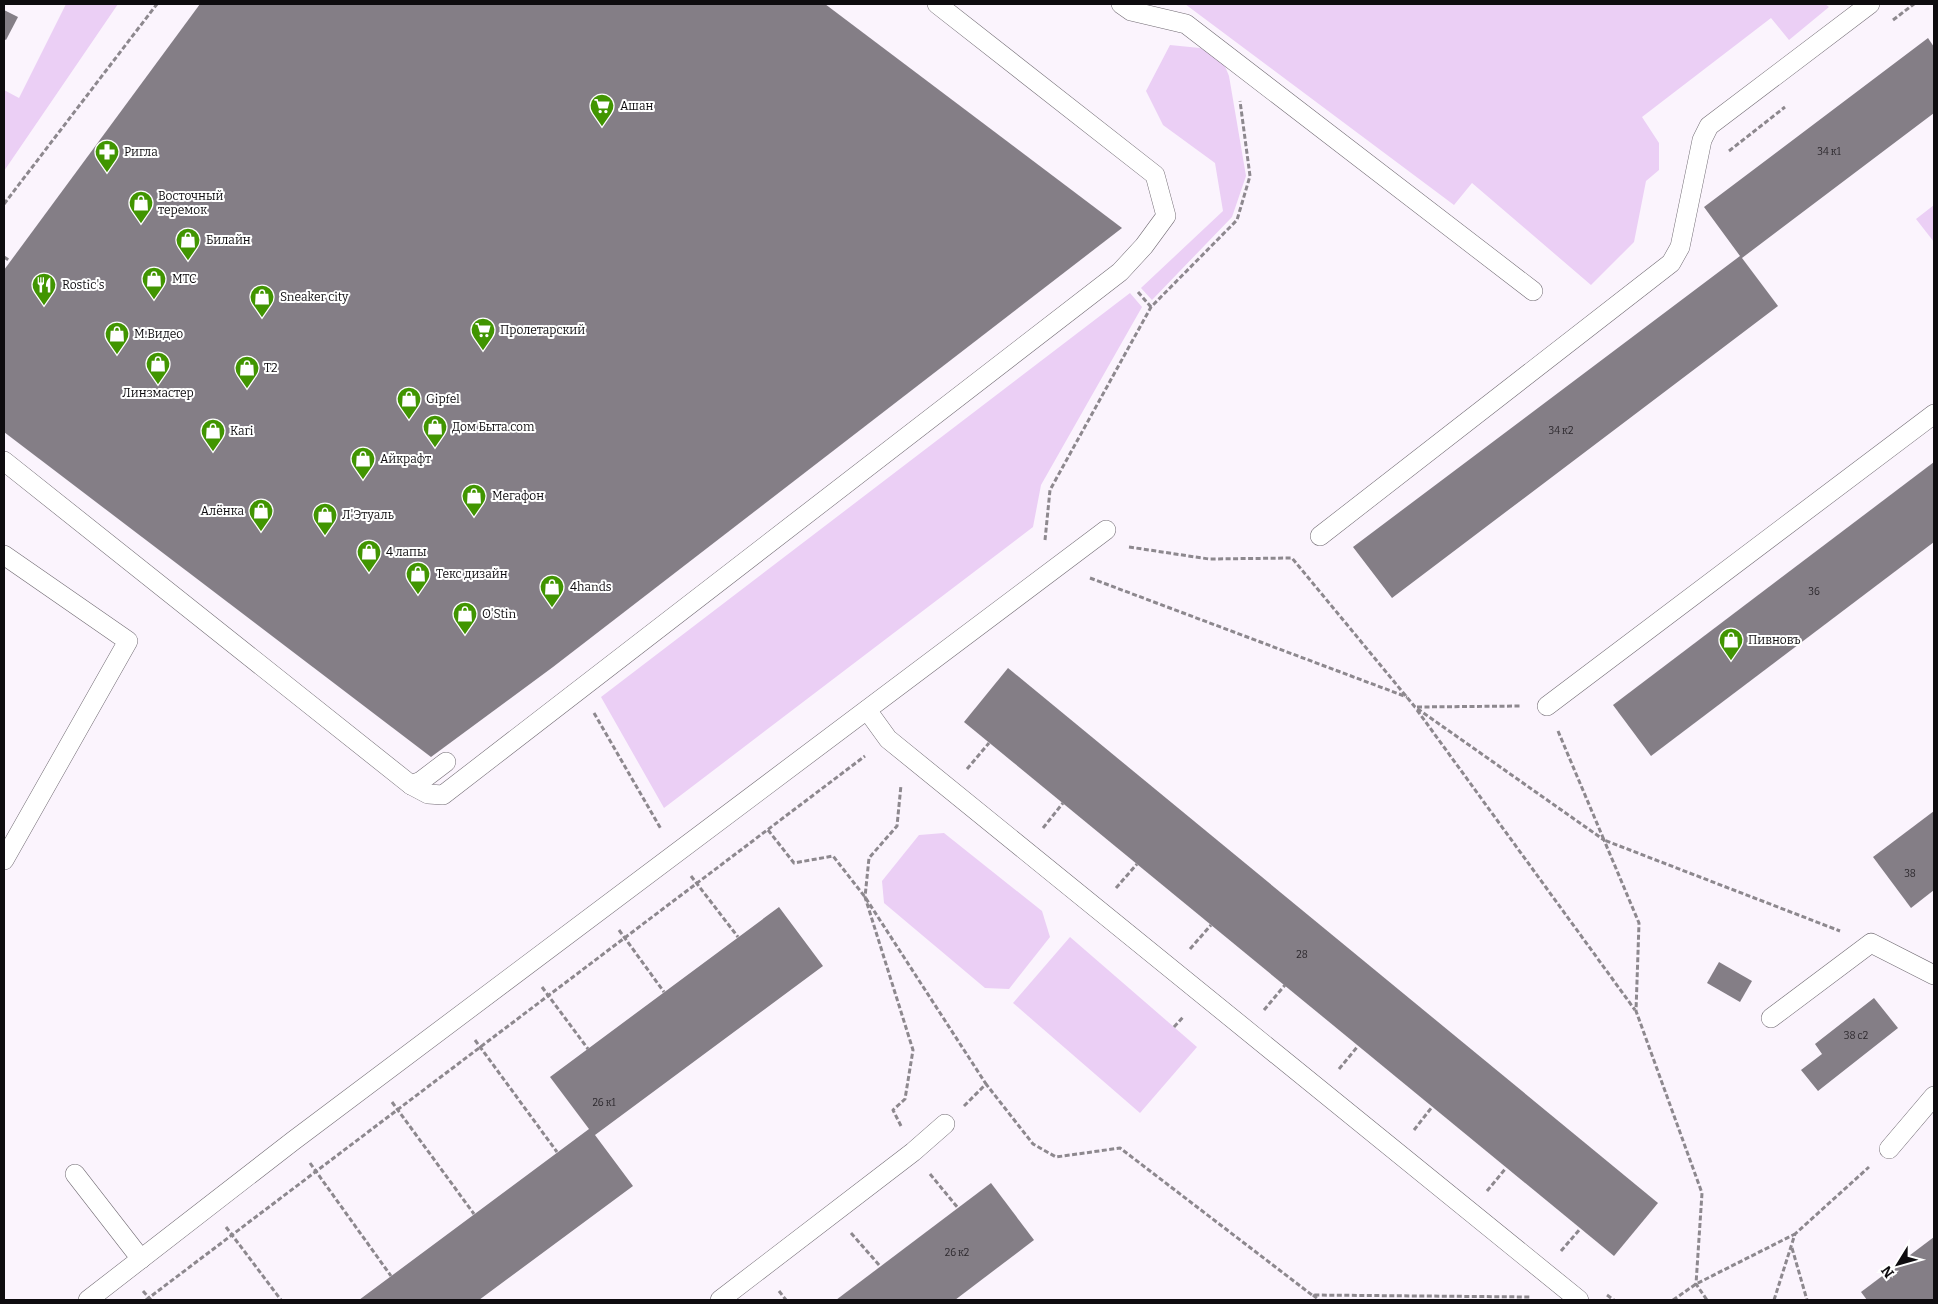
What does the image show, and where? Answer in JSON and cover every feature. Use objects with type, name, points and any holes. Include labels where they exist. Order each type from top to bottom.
[{"type":"lane","points":[[4,462],[411,785],[428,794],[442,796],[1120,272],[1144,246],[1166,216],[1155,175],[937,4]]},
{"type":"lane","points":[[1122,4],[1131,11],[1186,24],[1234,58],[1533,291]]},
{"type":"lane","points":[[1320,536],[1671,263],[1680,247],[1702,140],[1710,126],[1870,4]]},
{"type":"lane","points":[[1547,706],[1934,414]]},
{"type":"lane","points":[[88,1300],[293,1141],[1099,535]]},
{"type":"lane","points":[[4,556],[128,641],[4,860]]},
{"type":"lane","points":[[867,710],[888,739],[1577,1299]]},
{"type":"lane","points":[[411,785],[421,781],[446,762]]},
{"type":"lane","points":[[1771,1018],[1871,943],[1934,975]]},
{"type":"lane","points":[[1889,1150],[1934,1096]]},
{"type":"lane","points":[[720,1300],[833,1211],[913,1152],[945,1124]]},
{"type":"lane","points":[[75,1174],[141,1259]]},
{"type":"path","points":[[4,204],[157,4]]},
{"type":"path","points":[[1042,578],[1050,490],[1054,481],[1151,307],[1237,220],[1250,176],[1234,58]]},
{"type":"path","points":[[4,257],[10,261]]},
{"type":"path","points":[[1099,535],[1209,560],[1292,558],[1415,707],[1636,1011],[1702,1193],[1696,1284],[1707,1300]]},
{"type":"path","points":[[1092,573],[1087,577],[1407,697]]},
{"type":"path","points":[[581,689],[674,854],[738,937]]},
{"type":"path","points":[[1415,707],[1547,706],[1639,923],[1636,1011]]},
{"type":"path","points":[[1415,707],[1604,840],[1871,943]]},
{"type":"path","points":[[146,1300],[888,739]]},
{"type":"path","points":[[905,752],[896,826],[869,858],[866,897],[913,1050],[905,1099],[893,1110],[913,1152],[958,1208]]},
{"type":"path","points":[[768,830],[794,862],[833,856],[866,897],[986,1084],[1033,1144],[1056,1157],[1120,1148],[1319,1300]]},
{"type":"path","points":[[602,908],[664,992]]},
{"type":"path","points":[[526,965],[588,1048]]},
{"type":"path","points":[[458,1018],[557,1152]]},
{"type":"path","points":[[375,1080],[474,1214]]},
{"type":"path","points":[[945,1124],[986,1084]]},
{"type":"path","points":[[293,1141],[391,1276]]},
{"type":"path","points":[[1673,1300],[1696,1284],[1795,1234],[1889,1150]]},
{"type":"path","points":[[210,1206],[280,1300]]},
{"type":"path","points":[[833,1211],[880,1266]]},
{"type":"path","points":[[1774,1300],[1795,1234]]},
{"type":"path","points":[[1791,1247],[1807,1300]]},
{"type":"path","points":[[1600,1289],[1614,1300]]},
{"type":"path","points":[[1312,1295],[1577,1299]]},
{"type":"shaded area","points":[[66,4],[118,4],[4,171],[4,90],[19,98]]},
{"type":"shaded area","points":[[1185,4],[1825,4],[1829,7],[1789,40],[1771,18],[1642,117],[1659,143],[1659,170],[1646,181],[1634,242],[1591,285],[1472,183],[1454,205]]},
{"type":"shaded area","points":[[1170,45],[1200,48],[1222,59],[1229,76],[1246,176],[1232,217],[1152,300],[1141,288],[1223,211],[1215,163],[1163,125],[1146,91]]},
{"type":"shaded area","points":[[1934,205],[1934,242],[1916,219]]},
{"type":"shaded area","points":[[1130,293],[1142,307],[1041,485],[1033,527],[664,808],[601,697]]},
{"type":"shaded area","points":[[944,833],[1042,911],[1050,937],[1009,989],[985,988],[884,903],[882,881],[919,835]]},
{"type":"shaded area","points":[[1070,937],[1197,1047],[1140,1113],[1013,1003]]},
{"type":"building","name":"Пролетарский","points":[[200,4],[825,4],[1122,228],[553,667],[431,757],[4,432],[4,270]]},
{"type":"building","points":[[4,10],[18,17],[6,40],[4,39]]},
{"type":"building","points":[[1928,38],[1934,47],[1934,113],[1742,258],[1778,306],[1392,598],[1353,547],[1740,256],[1704,207]]},
{"type":"building","points":[[1934,462],[1934,542],[1651,756],[1613,705]]},
{"type":"building","points":[[1008,668],[1658,1203],[1614,1256],[964,722]]},
{"type":"building","points":[[1934,811],[1934,890],[1911,908],[1873,857]]},
{"type":"building","points":[[779,907],[823,966],[595,1135],[633,1186],[479,1300],[359,1300],[589,1129],[550,1077]]},
{"type":"building","points":[[1719,962],[1752,981],[1740,1002],[1707,983]]},
{"type":"building","points":[[1874,998],[1898,1028],[1818,1091],[1801,1070],[1822,1054],[1815,1044]]},
{"type":"building","points":[[991,1183],[1034,1240],[955,1300],[836,1300]]},
{"type":"building","points":[[1934,1237],[1934,1300],[1867,1300],[1861,1292]]},
{"type":"place","name":"Ашан","points":[[602,127]]},
{"type":"place","name":"Ригла","points":[[107,173]]},
{"type":"place","name":"Восточный теремок","points":[[141,224]]},
{"type":"place","name":"Билайн","points":[[188,261]]},
{"type":"place","name":"МТС","points":[[154,300]]},
{"type":"place","name":"Rostic's","points":[[44,306]]},
{"type":"place","name":"Sneaker city","points":[[262,318]]},
{"type":"place","name":"Пролетарский","points":[[483,351]]},
{"type":"place","name":"М.Видео","points":[[117,355]]},
{"type":"place","name":"Линзмастер","points":[[158,385]]},
{"type":"place","name":"T2","points":[[247,389]]},
{"type":"place","name":"Gipfel","points":[[409,420]]},
{"type":"place","name":"Дом Быта.com","points":[[435,448]]},
{"type":"place","name":"Kari","points":[[213,452]]},
{"type":"place","name":"Айкрафт","points":[[363,480]]},
{"type":"place","name":"Мегафон","points":[[474,517]]},
{"type":"place","name":"Алёнка","points":[[261,532]]},
{"type":"place","name":"Л'Этуаль","points":[[325,536]]},
{"type":"place","name":"4 лапы","points":[[369,573]]},
{"type":"place","name":"Текс дизайн","points":[[418,595]]},
{"type":"place","name":"4hands","points":[[552,608]]},
{"type":"place","name":"O'Stin","points":[[465,635]]},
{"type":"place","name":"Пивновъ","points":[[1731,661]]}]
